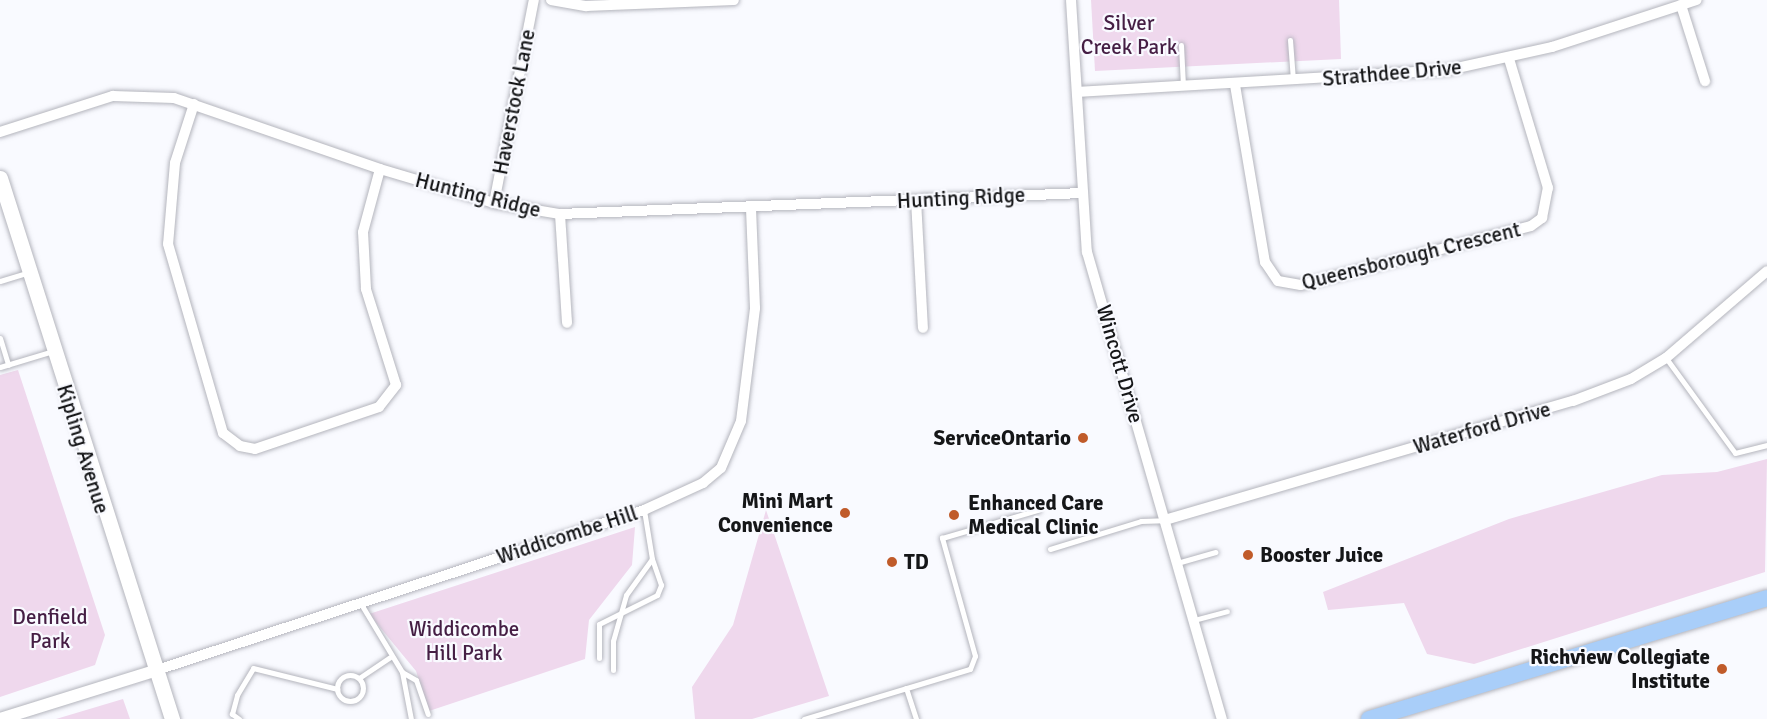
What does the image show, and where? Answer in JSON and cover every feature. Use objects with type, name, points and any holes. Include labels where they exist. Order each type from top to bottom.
[{"type":"main road","name":"Kipling Avenue","points":[[0,178],[154,671],[172,719]]},
{"type":"main road","points":[[1369,719],[1767,598]]},
{"type":"street","name":"Haverstock Lane","points":[[494,203],[534,0]]},
{"type":"street","points":[[551,0],[586,6],[734,0]]},
{"type":"street","name":"Wincott Drive","points":[[1071,0],[1087,252],[1222,719]]},
{"type":"street","name":"Strathdee Drive","points":[[1077,92],[1293,82],[1448,70],[1509,59],[1697,0]]},
{"type":"street","points":[[1681,5],[1705,81]]},
{"type":"street","name":"Queensborough Crescent","points":[[1235,85],[1265,262],[1278,280],[1301,285],[1531,226],[1542,218],[1548,188],[1509,59]]},
{"type":"street","name":"Hunting Ridge","points":[[0,132],[113,96],[194,104],[380,170],[494,203],[560,214],[751,209],[1083,193]]},
{"type":"street","points":[[194,104],[175,163],[168,244],[223,433],[240,446],[255,449],[379,407],[396,386],[366,289],[363,232],[380,170]]},
{"type":"street","points":[[916,200],[923,328]]},
{"type":"street","name":"Widdicombe Hill","points":[[154,671],[644,510],[703,483],[732,448],[741,422],[755,308],[751,209]]},
{"type":"street","points":[[560,214],[567,323]]},
{"type":"street","name":"Waterford Drive","points":[[1165,520],[1573,401],[1666,358],[1767,271]]},
{"type":"street","points":[[0,719],[154,671]]},
{"type":"lane","points":[[1290,40],[1293,82]]},
{"type":"lane","points":[[1181,45],[1183,87]]},
{"type":"lane","points":[[0,281],[29,272]]},
{"type":"lane","points":[[0,338],[8,364]]},
{"type":"lane","points":[[0,367],[53,351]]},
{"type":"lane","points":[[1666,358],[1735,453],[1767,445]]},
{"type":"lane","points":[[599,658],[599,624],[621,610],[657,595],[661,585],[652,558],[644,510]]},
{"type":"lane","points":[[804,719],[906,688],[975,663],[942,538],[1038,510]]},
{"type":"lane","points":[[1050,549],[1141,521],[1165,520]]},
{"type":"lane","points":[[1177,563],[1215,552]]},
{"type":"lane","points":[[613,670],[611,654],[621,610],[652,558]]},
{"type":"lane","points":[[361,604],[390,657],[402,672],[416,680],[428,714]]},
{"type":"lane","points":[[1194,620],[1227,611]]},
{"type":"lane","points":[[337,689],[344,676],[359,678],[390,657]]},
{"type":"lane","points":[[239,719],[232,714],[234,705],[253,668],[337,689],[345,700],[358,698],[363,690],[359,678]]},
{"type":"lane","points":[[402,672],[411,719]]},
{"type":"lane","points":[[906,688],[916,719]]},
{"type":"green space","name":"Silver Creek Park","points":[[1091,0],[1339,0],[1341,59],[1095,71]]},
{"type":"green space","name":"Denfield Park","points":[[18,370],[105,635],[95,665],[0,697],[0,375]]},
{"type":"green space","points":[[1767,459],[1765,572],[1474,664],[1427,654],[1404,603],[1328,610],[1323,592],[1509,519],[1662,475],[1717,472]]},
{"type":"green space","points":[[766,510],[829,696],[752,719],[695,719],[692,687],[733,625]]},
{"type":"green space","name":"Widdicombe Hill Park","points":[[635,527],[632,565],[589,620],[585,659],[429,711],[416,671],[369,614]]},
{"type":"green space","points":[[123,699],[130,719],[56,719]]},
{"type":"place","name":"ServiceOntario","points":[[1083,438]]},
{"type":"place","name":"Mini Mart Convenience","points":[[845,513]]},
{"type":"place","name":"Enhanced Care Medical Clinic","points":[[954,515]]},
{"type":"place","name":"Booster Juice","points":[[1248,555]]},
{"type":"place","name":"TD","points":[[892,562]]},
{"type":"place","name":"Richview Collegiate Institute","points":[[1722,669]]}]
